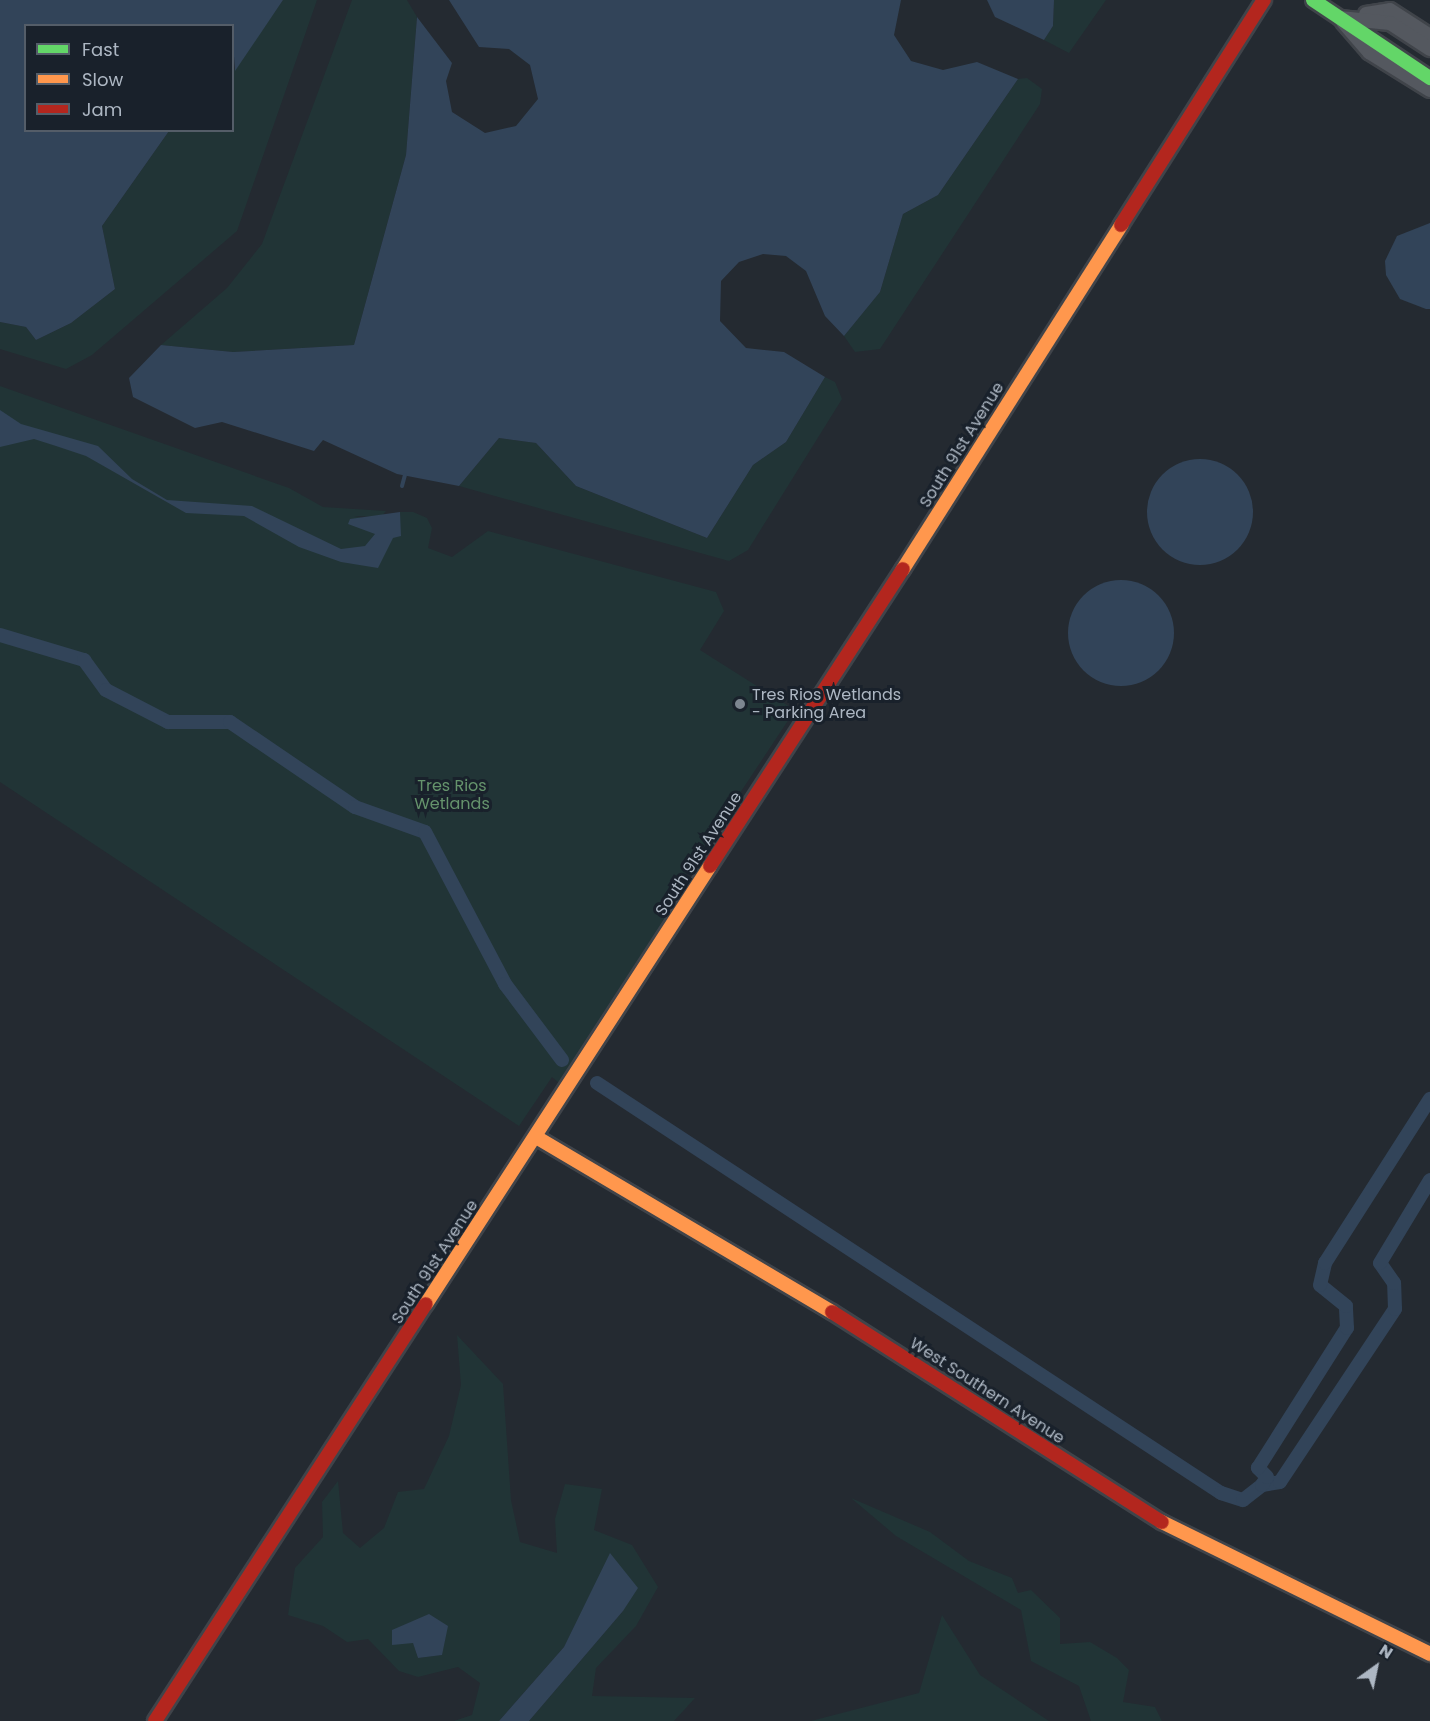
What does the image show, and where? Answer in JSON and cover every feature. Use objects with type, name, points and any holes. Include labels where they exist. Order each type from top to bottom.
[{"type":"main road","name":"South 91st Avenue","points":[[155,1721],[602,1035],[1264,0]]},
{"type":"main road","points":[[1313,0],[1430,78]]},
{"type":"main road","name":"West Southern Avenue","points":[[536,1137],[776,1276],[1145,1512],[1214,1552],[1430,1654]]},
{"type":"street","points":[[1340,18],[1390,10],[1430,36]]},
{"type":"street","points":[[1340,18],[1380,20],[1430,49]]},
{"type":"street","points":[[1340,18],[1369,52],[1430,90]]},
{"type":"green space","points":[[283,0],[317,0],[237,231],[92,355],[66,369],[0,349],[0,322],[26,327],[36,340],[71,323],[115,289],[102,226],[168,132],[234,132],[234,70]]},
{"type":"green space","points":[[352,0],[407,0],[417,17],[406,155],[354,345],[233,352],[161,345],[227,288],[262,244]]},
{"type":"green space","points":[[1054,0],[1106,0],[1069,53],[1044,40],[1053,26]]},
{"type":"green space","points":[[1027,78],[1042,89],[1040,104],[880,349],[855,352],[844,336],[880,292],[903,214],[938,195],[1018,79]]},
{"type":"green space","points":[[825,377],[835,382],[842,399],[748,550],[729,561],[459,486],[499,438],[536,443],[576,486],[707,538],[753,465],[786,442]]},
{"type":"green space","name":"Tres Rios Wetlands","points":[[0,386],[289,488],[323,507],[386,511],[381,517],[354,516],[397,525],[400,512],[413,512],[427,518],[432,528],[428,548],[452,557],[488,531],[716,592],[724,611],[700,650],[795,710],[659,915],[666,918],[559,1083],[552,1077],[519,1126],[0,782]]},
{"type":"green space","points":[[457,1335],[503,1384],[511,1500],[520,1542],[557,1553],[555,1519],[565,1484],[602,1489],[594,1530],[632,1545],[658,1587],[636,1626],[596,1668],[592,1696],[695,1698],[674,1721],[529,1721],[623,1611],[611,1554],[564,1647],[499,1721],[454,1721],[472,1715],[480,1683],[458,1667],[418,1677],[399,1671],[368,1639],[347,1642],[323,1626],[288,1615],[295,1568],[323,1537],[322,1502],[338,1481],[343,1533],[360,1548],[384,1528],[398,1492],[424,1489],[449,1436],[461,1385]],"holes":[[[413,1642],[441,1655],[418,1658]]]},
{"type":"green space","points":[[851,1498],[930,1532],[969,1561],[1012,1578],[1018,1593],[1031,1590],[1060,1618],[1060,1644],[1090,1642],[1117,1658],[1129,1670],[1123,1702],[1155,1707],[1162,1721],[1091,1721],[1079,1686],[1031,1661],[1021,1610],[896,1536]]},
{"type":"green space","points":[[942,1615],[980,1675],[1049,1721],[811,1721],[919,1693]]},
{"type":"water","points":[[0,0],[283,0],[235,71],[234,24],[24,24],[24,132],[168,132],[102,226],[115,289],[71,323],[36,340],[26,327],[0,322]]},
{"type":"water","points":[[449,0],[901,0],[894,35],[911,61],[943,70],[977,62],[1018,79],[938,195],[903,214],[880,292],[844,336],[825,316],[806,271],[786,256],[763,254],[739,262],[721,281],[720,321],[746,348],[784,352],[825,377],[786,442],[753,465],[707,538],[576,486],[536,443],[499,438],[459,486],[397,474],[323,440],[314,451],[222,422],[195,428],[133,397],[129,378],[161,345],[233,352],[354,345],[406,155],[417,17],[452,63],[446,81],[452,112],[485,133],[516,126],[538,99],[530,65],[509,49],[479,47]]},
{"type":"water","points":[[987,0],[1054,0],[1053,26],[1044,40],[995,17]]},
{"type":"water","points":[[1430,223],[1430,309],[1426,309],[1400,299],[1386,275],[1385,261],[1397,236]]},
{"type":"water","points":[[0,410],[21,424],[98,446],[132,479],[167,500],[252,506],[341,549],[365,546],[375,534],[348,524],[350,519],[400,512],[401,536],[393,538],[378,568],[341,562],[299,547],[244,516],[186,513],[86,456],[34,439],[0,447]]},
{"type":"water","points":[[1200,459],[1220,463],[1237,475],[1249,492],[1253,512],[1249,532],[1237,549],[1220,561],[1200,565],[1180,561],[1163,549],[1151,532],[1147,512],[1151,492],[1163,475],[1180,463]]},
{"type":"water","points":[[1121,580],[1141,584],[1158,596],[1170,613],[1174,633],[1170,653],[1158,670],[1141,682],[1121,686],[1101,682],[1084,670],[1072,653],[1068,633],[1072,613],[1084,596],[1101,584]]},
{"type":"water","points":[[610,1553],[638,1588],[623,1611],[529,1721],[499,1721],[564,1647]]},
{"type":"water","points":[[429,1614],[448,1626],[442,1655],[418,1658],[413,1643],[392,1645],[392,1630]]},
{"type":"waterway","points":[[402,486],[405,475]]},
{"type":"waterway","points":[[0,635],[84,660],[106,690],[168,722],[230,722],[355,807],[425,832],[505,984],[562,1060]]},
{"type":"waterway","points":[[597,1083],[1221,1493],[1243,1500],[1262,1485],[1280,1482],[1395,1309],[1394,1283],[1380,1263],[1430,1180]]},
{"type":"waterway","points":[[1262,1485],[1267,1477],[1258,1468],[1347,1328],[1346,1306],[1320,1285],[1325,1263],[1430,1099]]},
{"type":"traffic: fast","points":[[1313,0],[1430,78]]},
{"type":"traffic: slow","points":[[903,569],[1121,225]]},
{"type":"traffic: slow","points":[[426,1304],[710,866]]},
{"type":"traffic: slow","points":[[536,1137],[832,1312]]},
{"type":"traffic: slow","points":[[1162,1522],[1430,1654]]},
{"type":"traffic: jam","points":[[1121,225],[1264,0]]},
{"type":"traffic: jam","points":[[710,866],[903,569]]},
{"type":"traffic: jam","points":[[155,1721],[426,1304]]},
{"type":"traffic: jam","points":[[832,1312],[1162,1522]]},
{"type":"place","name":"Tres Rios Wetlands - Parking Area","points":[[740,704]]}]
